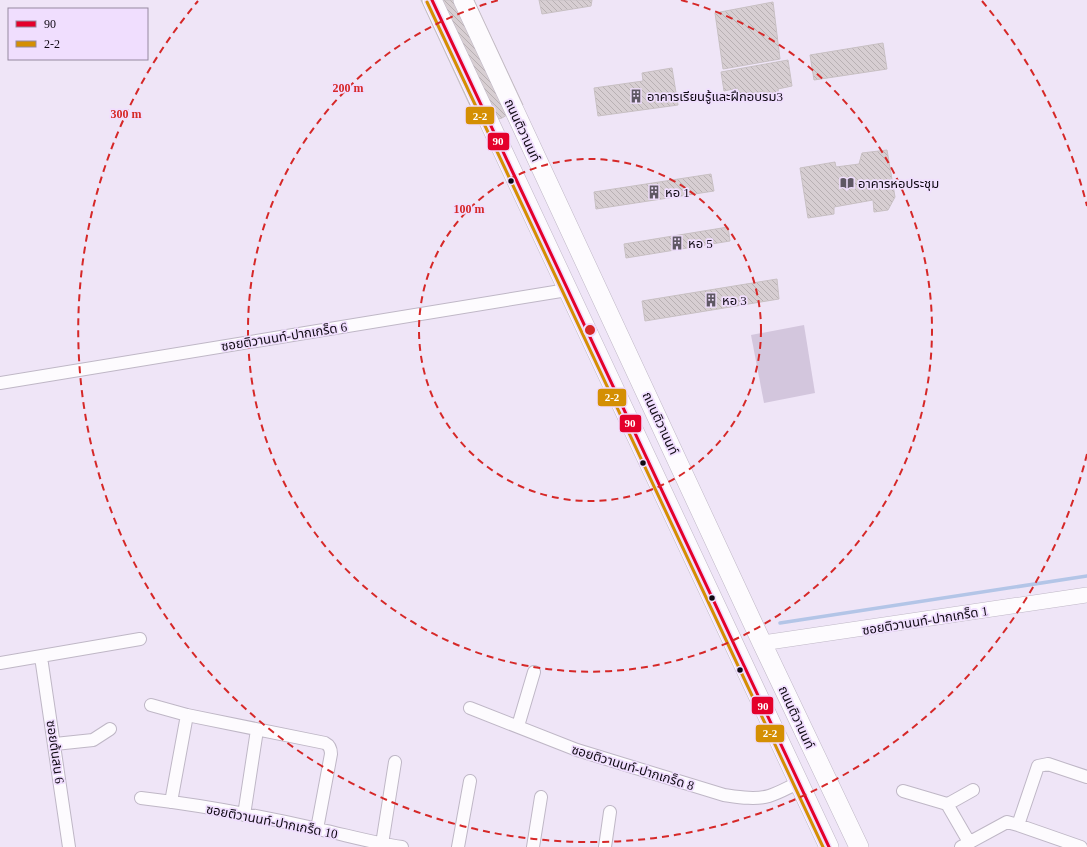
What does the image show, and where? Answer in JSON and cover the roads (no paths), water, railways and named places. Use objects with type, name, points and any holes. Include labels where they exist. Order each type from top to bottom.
[{"type":"main road","name":"ถนนติวานนท์","points":[[432,0],[829,847]]},
{"type":"main road","name":"ถนนติวานนท์","points":[[463,0],[762,643],[859,847]]},
{"type":"main road","points":[[594,347],[620,336]]},
{"type":"main road","points":[[664,497],[691,489]]},
{"type":"street","name":"ซอยติวานนท์-ปากเกร็ด 6","points":[[0,383],[568,290]]},
{"type":"street","name":"ซอยติวานนท์-ปากเกร็ด 1","points":[[762,643],[1087,595]]},
{"type":"street","points":[[0,663],[140,639]]},
{"type":"street","name":"ซอยต้นสน 6","points":[[41,657],[69,847]]},
{"type":"street","points":[[518,726],[534,672]]},
{"type":"street","points":[[151,705],[187,715],[324,743],[330,746],[331,754],[317,829]]},
{"type":"street","name":"ซอยติวานนท์-ปากเกร็ด 8","points":[[470,708],[577,750],[724,795],[747,798],[763,798],[798,783]]},
{"type":"street","points":[[171,802],[187,715]]},
{"type":"street","points":[[55,744],[93,740],[110,729]]},
{"type":"street","points":[[244,815],[257,730]]},
{"type":"street","points":[[382,844],[395,762]]},
{"type":"street","points":[[1018,825],[1038,766],[1048,764],[1087,777]]},
{"type":"street","points":[[458,847],[470,781]]},
{"type":"street","points":[[948,804],[973,790]]},
{"type":"street","points":[[903,791],[948,804],[965,844],[1007,822],[1074,846]]},
{"type":"street","points":[[533,847],[541,797]]},
{"type":"street","name":"ซอยติวานนท์-ปากเกร็ด 10","points":[[142,798],[244,815],[402,847]]},
{"type":"street","points":[[605,847],[610,812]]},
{"type":"waterway","points":[[780,623],[1087,576]]},
{"type":"place","name":"อาคารเรียนรู้และฝึกอบรม3","points":[[636,96]]},
{"type":"place","name":"อาคารหอประชุม","points":[[847,183]]},
{"type":"place","name":"หอ 1","points":[[654,192]]},
{"type":"place","name":"หอ 5","points":[[677,243]]},
{"type":"place","name":"หอ 3","points":[[711,300]]}]
